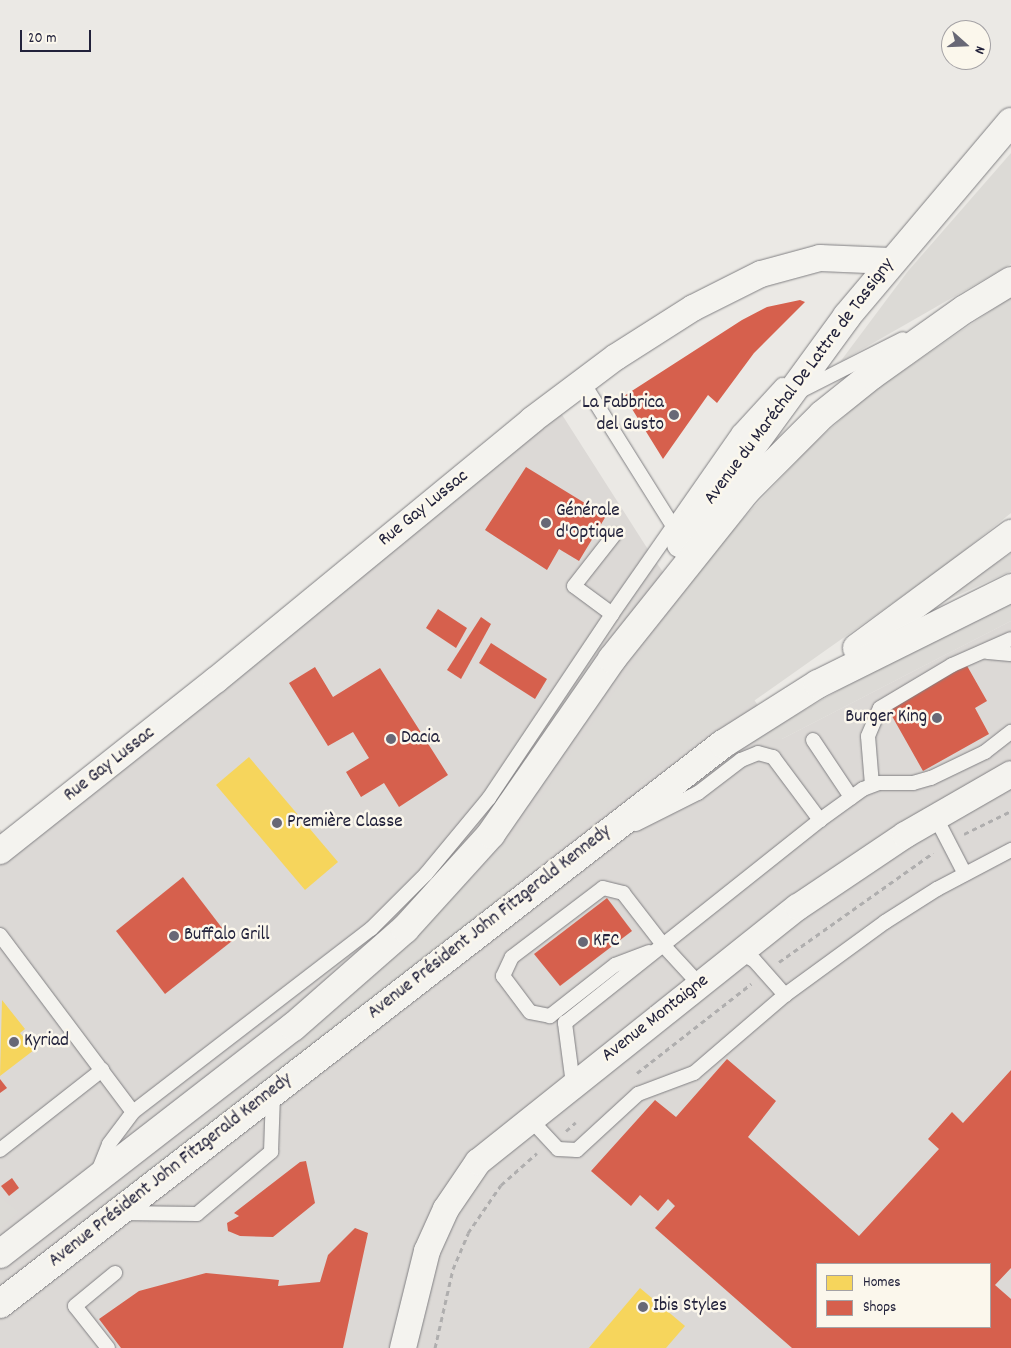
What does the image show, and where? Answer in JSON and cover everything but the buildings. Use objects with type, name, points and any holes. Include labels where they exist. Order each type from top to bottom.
[{"type":"main road","name":"Avenue du Maréchal De Lattre de Tassigny","points":[[612,659],[678,548],[786,398],[891,261],[1011,122]]},
{"type":"main road","name":"Avenue Président John Fitzgerald Kennedy","points":[[0,1254],[266,1048],[369,963],[449,884],[516,802],[612,659],[722,520],[798,438],[878,370],[965,309],[1011,281]]},
{"type":"main road","points":[[755,722],[1011,534]]},
{"type":"main road","name":"Avenue Président John Fitzgerald Kennedy","points":[[0,1304],[583,850],[755,722],[853,665],[1011,588]]},
{"type":"main road","name":"Avenue Président John Fitzgerald Kennedy","points":[[0,1274],[198,1119],[266,1048]]},
{"type":"street","name":"Rue Gay Lussac","points":[[0,851],[216,680],[582,382],[661,327],[760,274],[820,258],[891,261]]},
{"type":"street","name":"Avenue Montaigne","points":[[402,1348],[421,1268],[446,1209],[478,1162],[573,1084],[847,872],[936,816],[1011,774]]},
{"type":"lane","points":[[750,419],[786,398],[965,309]]},
{"type":"lane","points":[[94,1181],[109,1144],[134,1112],[371,929],[415,887],[489,798],[612,614],[750,419],[847,316]]},
{"type":"lane","points":[[582,382],[673,526]]},
{"type":"lane","points":[[612,614],[574,586],[614,534]]},
{"type":"lane","points":[[872,785],[868,736],[877,712],[944,670],[1011,640]]},
{"type":"lane","points":[[983,652],[1011,654]]},
{"type":"lane","points":[[573,1084],[565,1023],[851,797],[872,785],[913,783],[931,778],[985,752],[1011,732]]},
{"type":"lane","points":[[813,740],[851,797]]},
{"type":"lane","points":[[583,850],[698,793],[741,760],[758,753],[773,757],[820,820]]},
{"type":"lane","points":[[936,816],[965,874]]},
{"type":"lane","points":[[530,1119],[551,1143],[564,1151],[576,1150],[645,1089],[675,1083],[694,1073],[785,995],[885,922],[965,874],[1011,850]]},
{"type":"lane","points":[[664,946],[615,965],[550,1016],[530,1012],[503,976],[512,957],[603,888],[623,893],[664,946],[700,985]]},
{"type":"lane","points":[[0,935],[134,1112]]},
{"type":"lane","points":[[740,953],[754,960],[785,995]]},
{"type":"lane","points":[[0,1150],[102,1070]]},
{"type":"lane","points":[[118,1214],[197,1214],[271,1152],[273,1092]]},
{"type":"lane","points":[[108,1348],[75,1306],[115,1273]]},
{"type":"path","points":[[634,1076],[765,972],[949,842],[1011,811]]},
{"type":"path","points":[[434,1348],[453,1269],[468,1232],[501,1185],[581,1118]]},
{"type":"shaded area","points":[[1011,153],[1011,264],[840,362],[908,271]]},
{"type":"shaded area","points":[[1011,297],[1011,513],[945,566],[663,765],[592,820],[505,894],[295,1061],[110,1203],[106,1198],[241,1094],[387,965],[476,876],[518,830],[710,554],[809,448],[869,394]]},
{"type":"shaded area","points":[[552,399],[656,562],[782,739],[1011,621],[1011,1348],[0,1348],[0,829],[3,832]]},
{"type":"shaded area","points":[[1011,553],[1011,571],[928,609],[992,566]]},
{"type":"shaded area","points":[[1011,604],[1011,621],[782,739],[755,739],[861,677]]},
{"type":"shaded area","points":[[0,1197],[19,1212],[0,1228]]},
{"type":"place","name":"La Fabbrica del Gusto","points":[[674,415]]},
{"type":"place","name":"Générale d'Optique","points":[[546,523]]},
{"type":"place","name":"Burger King","points":[[937,718]]},
{"type":"place","name":"Dacia","points":[[391,739]]},
{"type":"place","name":"Première Classe","points":[[277,823]]},
{"type":"place","name":"Buffalo Grill","points":[[174,936]]},
{"type":"place","name":"KFC","points":[[583,942]]},
{"type":"place","name":"Kyriad","points":[[14,1042]]},
{"type":"place","name":"Ibis Styles","points":[[643,1307]]}]
